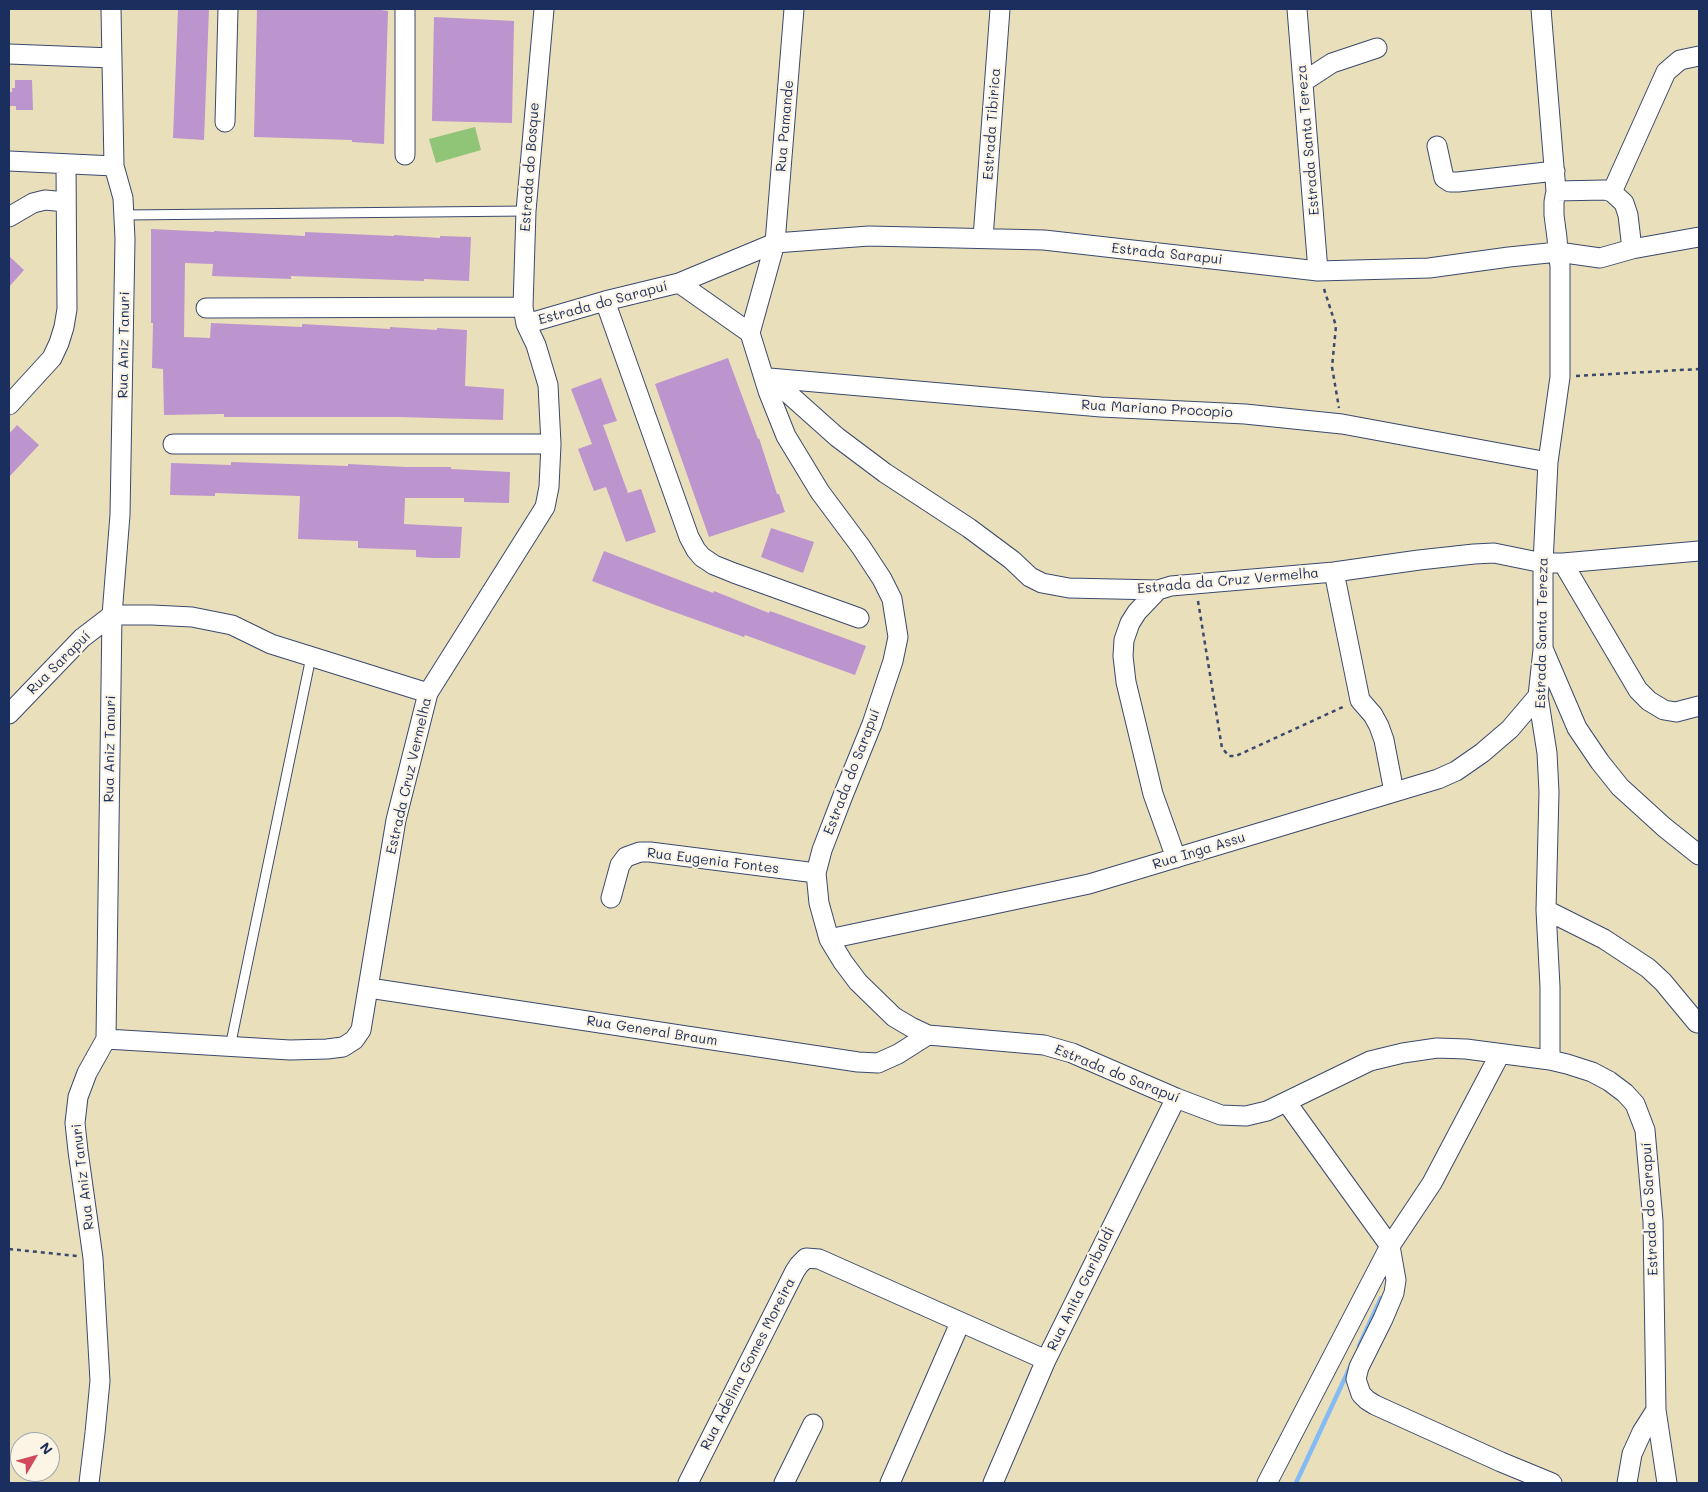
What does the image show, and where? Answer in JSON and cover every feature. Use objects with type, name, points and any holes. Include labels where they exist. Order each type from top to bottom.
[{"type":"street","name":"Rua Aniz Tanuri","points":[[89,1483],[100,1381],[93,1258],[75,1123],[78,1097],[87,1073],[106,1038],[112,615],[120,515],[126,240],[123,198],[114,166],[111,9]]},
{"type":"street","points":[[225,122],[228,9]]},
{"type":"street","points":[[405,9],[405,155]]},
{"type":"street","name":"Estrada do Bosque","points":[[524,316],[526,211],[544,9]]},
{"type":"street","name":"Rua Pamande","points":[[775,243],[794,9]]},
{"type":"street","name":"Estrada Tibirica","points":[[983,238],[1000,9]]},
{"type":"street","name":"Estrada Santa Tereza","points":[[1297,9],[1318,270]]},
{"type":"street","points":[[1542,9],[1556,171],[1556,191],[1605,190],[1612,192],[1624,203],[1628,215],[1632,249],[1699,237]]},
{"type":"street","points":[[1303,82],[1332,62],[1377,48]]},
{"type":"street","points":[[9,54],[112,58]]},
{"type":"street","points":[[1612,192],[1666,72],[1680,60],[1699,56]]},
{"type":"street","points":[[1437,146],[1444,178],[1450,182],[1556,171]]},
{"type":"street","points":[[9,161],[114,166]]},
{"type":"street","points":[[9,405],[52,358],[60,343],[64,327],[67,309],[66,164]]},
{"type":"street","name":"Estrada Santa Tereza","points":[[1550,1060],[1550,987],[1546,910],[1549,792],[1547,753],[1538,696],[1543,650],[1543,563],[1548,462],[1560,377],[1559,259],[1554,215],[1556,191]]},
{"type":"street","points":[[9,217],[33,203],[45,200],[66,202]]},
{"type":"street","name":"Estrada Sarapui","points":[[775,243],[869,236],[1044,240],[1318,270],[1429,268],[1509,257],[1600,258],[1632,249]]},
{"type":"street","points":[[750,333],[775,243]]},
{"type":"street","name":"Estrada do Sarapuí","points":[[206,308],[524,316],[605,301],[679,283],[775,243]]},
{"type":"street","name":"Estrada do Sarapuí","points":[[679,283],[750,333],[768,378],[773,405],[786,436],[820,492],[882,579],[892,599],[898,637],[892,661],[872,724],[826,842],[816,873],[820,903],[829,938],[843,962],[858,982],[894,1017],[928,1035],[1044,1045],[1072,1053],[1176,1098],[1221,1115],[1253,1114],[1267,1111],[1287,1103],[1370,1061],[1403,1052],[1437,1048],[1466,1049],[1567,1064],[1592,1072],[1626,1093],[1635,1104],[1645,1130],[1653,1221],[1656,1410],[1667,1483]]},
{"type":"street","points":[[605,301],[689,536],[696,550],[702,557],[714,565],[860,618]]},
{"type":"street","name":"Estrada Cruz Vermelha","points":[[106,1038],[290,1050],[327,1049],[343,1047],[354,1040],[361,1030],[396,820],[428,693],[545,507],[550,487],[551,444],[548,385],[536,345],[524,316]]},
{"type":"street","name":"Rua Mariano Procopio","points":[[768,378],[1101,407],[1245,414],[1342,424],[1548,462]]},
{"type":"street","name":"Estrada da Cruz Vermelha","points":[[768,378],[845,443],[885,473],[969,528],[1012,560],[1030,577],[1042,583],[1069,588],[1158,590],[1171,586],[1334,572],[1418,560],[1494,553],[1543,563]]},
{"type":"street","points":[[173,444],[551,444]]},
{"type":"street","points":[[1543,563],[1563,563],[1699,551]]},
{"type":"street","points":[[1563,563],[1638,690],[1649,701],[1664,710],[1676,712],[1698,708]]},
{"type":"street","points":[[1334,572],[1360,700],[1373,715],[1379,726],[1384,740],[1394,792]]},
{"type":"street","points":[[1158,590],[1137,612],[1130,623],[1124,640],[1123,656],[1126,682],[1153,794],[1176,858]]},
{"type":"street","points":[[112,615],[192,617],[232,625],[271,644],[428,693]]},
{"type":"street","name":"Rua Sarapuí","points":[[9,714],[82,638],[112,615]]},
{"type":"street","points":[[1543,650],[1577,728],[1600,762],[1627,793],[1699,855]]},
{"type":"street","name":"Rua Inga Assu","points":[[829,938],[1089,884],[1438,779],[1456,771],[1482,753],[1510,729],[1538,696]]},
{"type":"street","name":"Rua Eugenia Fontes","points":[[611,898],[620,865],[626,857],[640,852],[816,873]]},
{"type":"street","points":[[1546,910],[1604,939],[1648,968],[1697,1023]]},
{"type":"street","name":"Rua General Braum","points":[[368,988],[858,1062],[878,1063],[898,1054],[928,1035]]},
{"type":"street","points":[[1267,1483],[1390,1246],[1432,1183],[1500,1054]]},
{"type":"street","name":"Rua Anita Garibaldi","points":[[993,1483],[1046,1360],[1176,1098]]},
{"type":"street","points":[[1287,1103],[1390,1246],[1396,1280],[1394,1293],[1359,1368],[1356,1379],[1361,1394],[1375,1405],[1552,1483]]},
{"type":"street","name":"Rua Adelina Gomes Moreira","points":[[688,1483],[795,1270],[806,1258],[819,1259],[960,1323]]},
{"type":"street","points":[[890,1483],[960,1323],[1046,1360]]},
{"type":"street","points":[[1627,1483],[1632,1454],[1642,1432],[1656,1410]]},
{"type":"street","points":[[784,1483],[813,1424]]},
{"type":"lane","points":[[125,215],[526,211]]},
{"type":"lane","points":[[230,1047],[311,657]]},
{"type":"path","points":[[1318,270],[1336,326],[1332,367],[1342,424]]},
{"type":"path","points":[[1560,377],[1699,369]]},
{"type":"path","points":[[1195,584],[1222,748],[1228,756],[1236,756],[1360,700]]},
{"type":"path","points":[[9,1249],[93,1258]]},
{"type":"green space","points":[[475,127],[481,150],[436,163],[429,139]]},
{"type":"building","points":[[178,9],[209,9],[204,140],[173,138]]},
{"type":"building","points":[[257,9],[381,9],[388,11],[384,144],[352,142],[352,140],[254,137]]},
{"type":"building","points":[[434,17],[514,21],[512,123],[432,121]]},
{"type":"building","points":[[15,80],[32,80],[33,110],[16,110],[16,106],[9,106],[9,92],[12,92],[12,88],[15,88]]},
{"type":"building","points":[[151,229],[305,236],[305,232],[440,238],[440,236],[471,237],[469,281],[291,276],[291,279],[212,276],[213,264],[185,263],[184,337],[210,338],[211,323],[302,327],[302,324],[390,329],[390,327],[467,330],[465,386],[504,389],[503,420],[399,417],[224,417],[224,414],[164,415],[163,369],[152,368]]},
{"type":"building","points":[[9,256],[24,270],[9,287]]},
{"type":"building","points":[[728,358],[785,512],[709,537],[655,384]]},
{"type":"building","points":[[601,378],[617,421],[603,425],[628,493],[641,489],[656,532],[626,542],[606,487],[594,491],[578,449],[592,444],[571,389]]},
{"type":"building","points":[[17,425],[39,445],[9,477],[9,434]]},
{"type":"building","points":[[231,462],[451,467],[451,469],[510,472],[509,503],[464,502],[464,498],[405,498],[404,524],[462,527],[460,558],[433,558],[416,557],[416,550],[358,548],[358,541],[298,539],[300,496],[215,493],[215,496],[170,495],[171,463],[231,465]]},
{"type":"building","points":[[771,528],[814,542],[803,573],[761,557]]},
{"type":"building","points":[[604,551],[713,593],[714,591],[769,613],[770,611],[866,646],[855,675],[745,635],[744,637],[592,581]]},
{"type":"waterway","points":[[1359,1346],[1381,1298]]},
{"type":"waterway","points":[[1296,1483],[1351,1365]]}]
